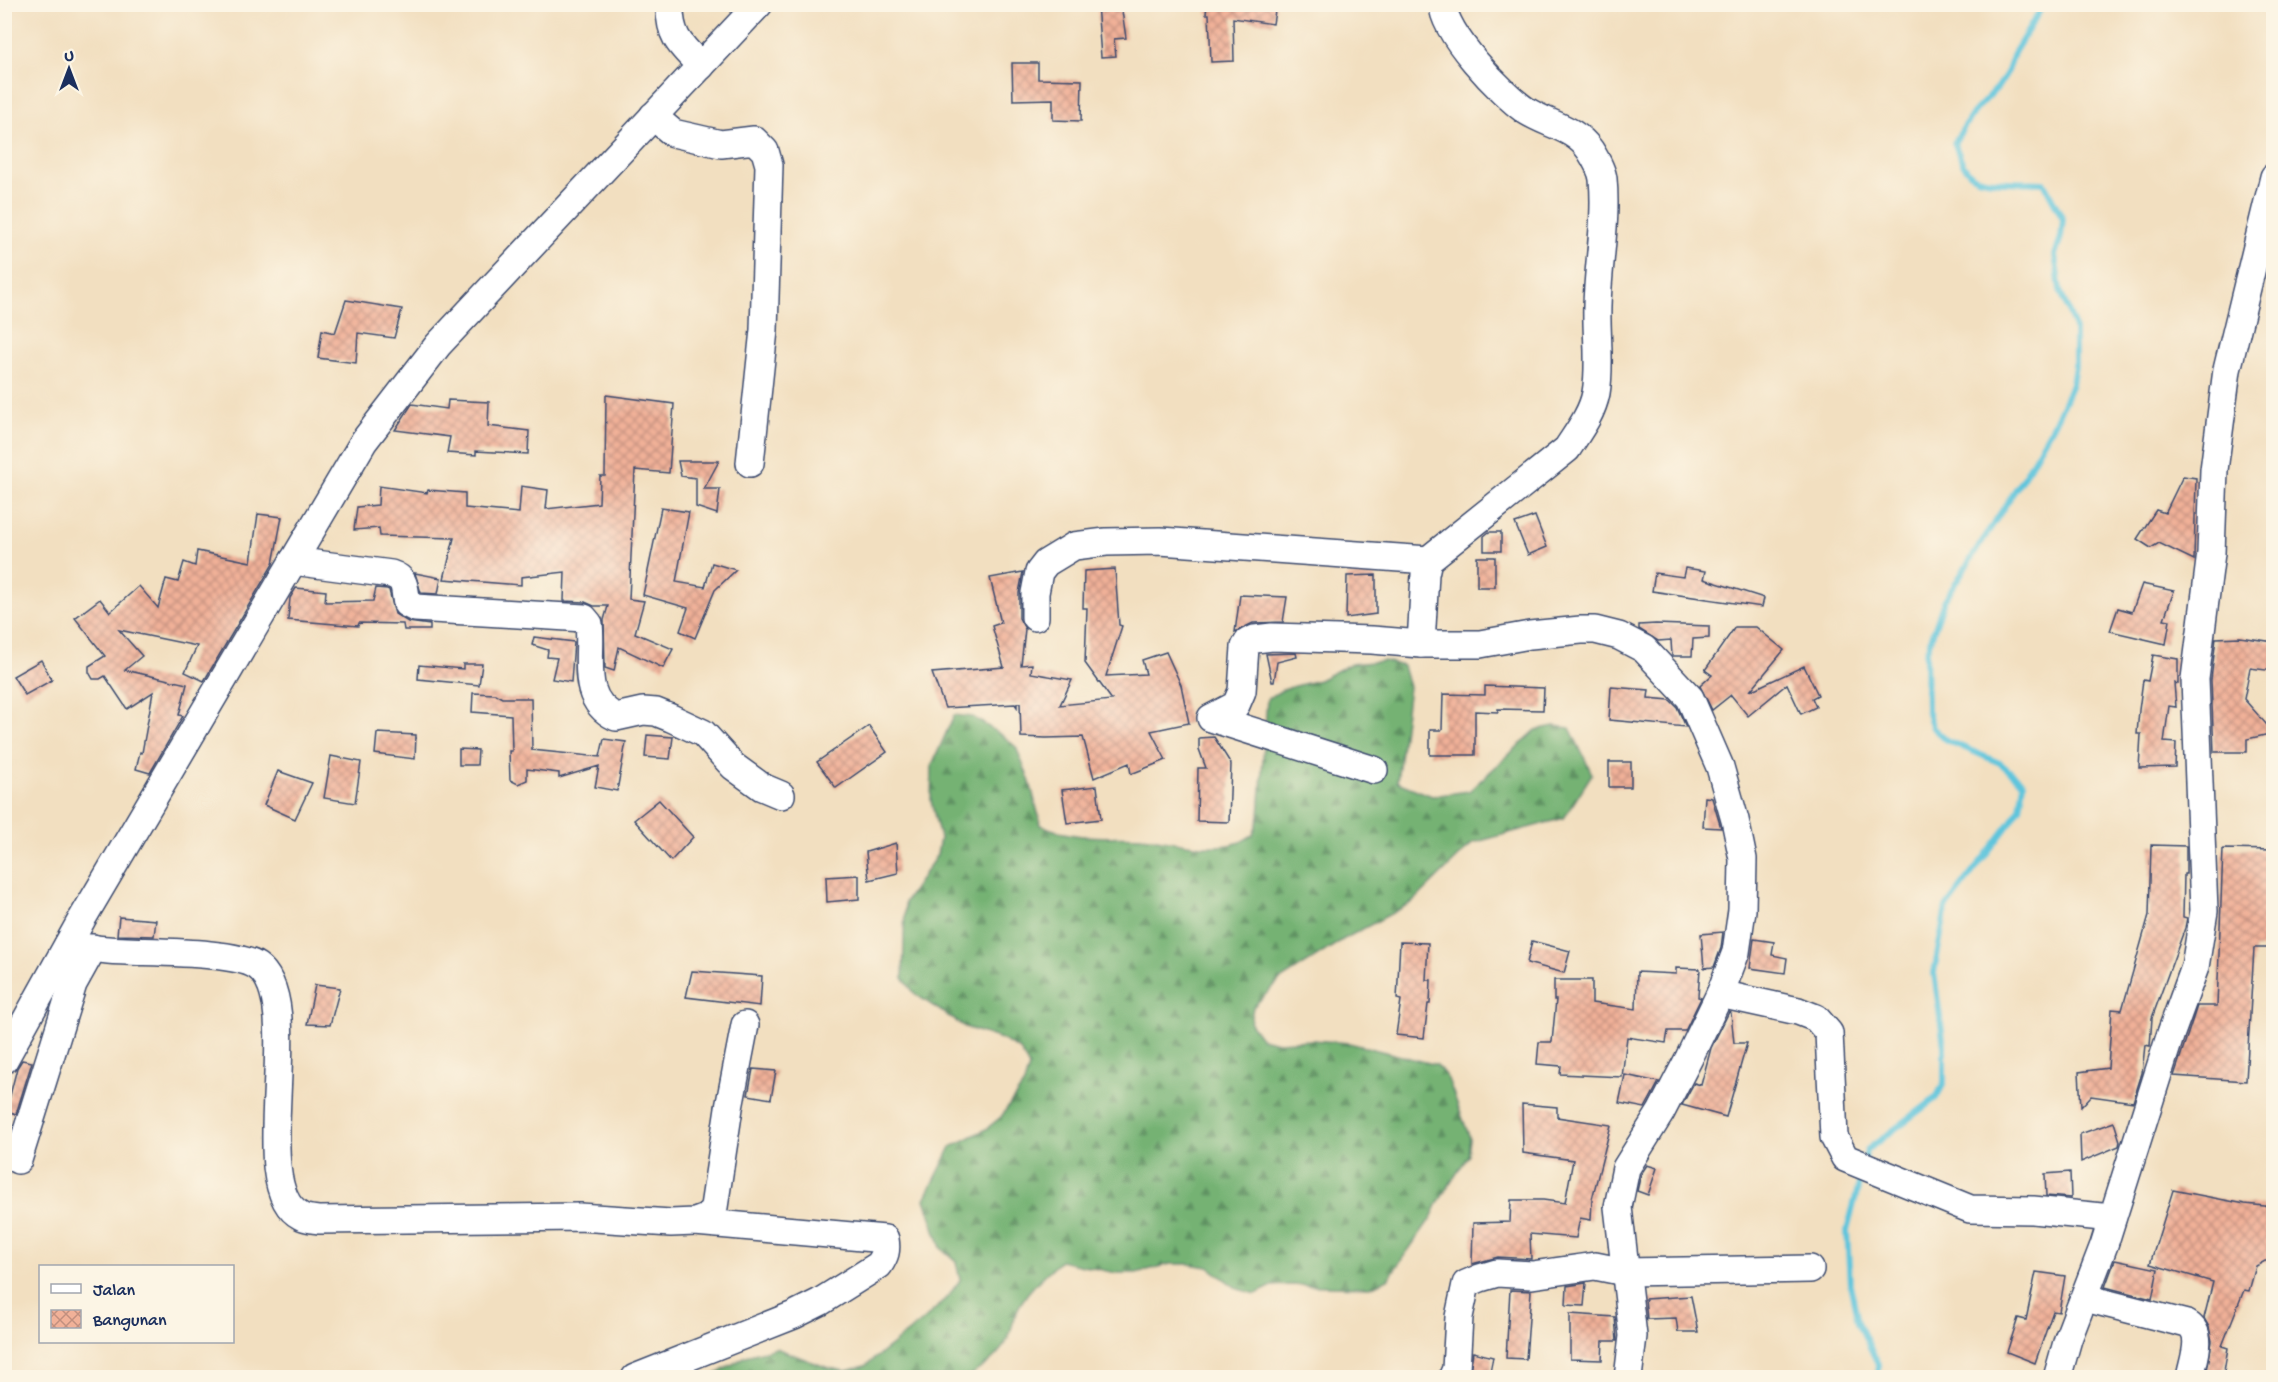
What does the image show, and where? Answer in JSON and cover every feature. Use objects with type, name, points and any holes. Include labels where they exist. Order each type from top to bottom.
[{"type":"street","points":[[670,4],[670,21],[673,32],[681,46],[701,66]]},
{"type":"street","points":[[4,1060],[80,946],[293,561],[364,441],[438,345],[759,4]]},
{"type":"street","points":[[1421,644],[1425,574],[1428,560],[1567,449],[1586,417],[1596,392],[1597,307],[1604,198],[1602,176],[1591,151],[1573,132],[1525,110],[1501,88],[1468,54],[1451,30],[1443,11],[1443,4]]},
{"type":"street","points":[[653,116],[673,133],[721,144],[754,140],[765,151],[769,165],[764,330],[750,463]]},
{"type":"street","points":[[2057,1377],[2068,1339],[2104,1245],[2170,1033],[2197,956],[2204,911],[2195,679],[2211,553],[2214,470],[2227,370],[2274,177]]},
{"type":"street","points":[[1035,616],[1035,593],[1039,572],[1046,563],[1074,546],[1106,542],[1160,541],[1428,560]]},
{"type":"street","points":[[293,561],[400,577],[403,581],[407,604],[416,608],[584,618],[589,624],[592,695],[599,705],[616,717],[643,711],[656,712],[703,733],[733,766],[762,787],[781,795]]},
{"type":"street","points":[[1374,770],[1211,718],[1236,705],[1242,691],[1245,646],[1255,639],[1272,637],[1421,644],[1480,644],[1561,631],[1595,630],[1619,636],[1644,649],[1690,698],[1720,767],[1736,820],[1743,859],[1742,910],[1736,952],[1720,994],[1661,1112],[1626,1168],[1618,1207],[1633,1336],[1628,1377]]},
{"type":"street","points":[[18,1160],[74,984],[80,946]]},
{"type":"street","points":[[80,946],[237,958],[257,966],[267,978],[274,996],[278,1028],[276,1153],[278,1177],[282,1194],[289,1205],[301,1216],[319,1220],[579,1217],[671,1223],[695,1222],[885,1239],[887,1249],[879,1264],[812,1306],[635,1377]]},
{"type":"street","points":[[1720,994],[1798,1011],[1816,1018],[1829,1033],[1834,1137],[1845,1158],[1970,1209],[2033,1210],[2112,1218]]},
{"type":"street","points":[[695,1222],[708,1217],[714,1207],[729,1108],[745,1025]]},
{"type":"street","points":[[1452,1377],[1456,1369],[1460,1317],[1466,1284],[1480,1278],[1497,1273],[1532,1275],[1594,1266],[1625,1272],[1810,1269]]},
{"type":"street","points":[[2085,1298],[2194,1327],[2197,1340],[2190,1377]]},
{"type":"green space","points":[[1385,661],[1403,666],[1409,687],[1397,782],[1432,796],[1469,791],[1536,730],[1554,726],[1570,728],[1592,774],[1564,818],[1473,843],[1413,902],[1344,939],[1280,980],[1253,1007],[1250,1023],[1261,1038],[1278,1042],[1313,1040],[1349,1043],[1437,1065],[1448,1079],[1470,1138],[1468,1156],[1439,1201],[1431,1218],[1388,1279],[1370,1287],[1272,1286],[1256,1294],[1238,1289],[1208,1267],[1170,1264],[1136,1273],[1116,1273],[1060,1261],[1039,1280],[1025,1297],[1017,1311],[1008,1338],[996,1356],[967,1377],[710,1378],[746,1356],[776,1348],[828,1368],[846,1371],[865,1366],[924,1320],[949,1295],[960,1280],[956,1261],[941,1248],[925,1199],[951,1147],[986,1129],[1001,1117],[1024,1084],[1029,1067],[1020,1050],[1001,1039],[965,1027],[915,994],[903,978],[905,902],[937,855],[940,838],[931,801],[932,765],[954,715],[973,717],[1016,747],[1030,782],[1041,825],[1056,831],[1083,836],[1135,837],[1193,845],[1226,845],[1253,835],[1259,817],[1267,699],[1284,689],[1319,680],[1350,664]]},
{"type":"building","points":[[1097,4],[1121,4],[1126,38],[1114,39],[1116,56],[1101,57]]},
{"type":"building","points":[[1207,4],[1276,4],[1273,24],[1233,18],[1234,61],[1211,62]]},
{"type":"building","points":[[1012,63],[1038,63],[1038,79],[1082,80],[1081,121],[1053,120],[1053,99],[1013,100]]},
{"type":"building","points":[[346,300],[402,309],[394,338],[358,333],[356,363],[318,358],[322,330],[335,333]]},
{"type":"building","points":[[606,395],[674,404],[669,473],[635,470],[629,599],[644,601],[635,633],[673,649],[663,668],[619,647],[614,671],[605,668],[604,620],[608,606],[564,601],[565,572],[521,577],[521,585],[444,579],[454,538],[380,536],[379,528],[354,530],[357,507],[378,505],[379,486],[427,493],[428,490],[465,493],[465,508],[519,513],[521,486],[548,490],[546,509],[599,503],[600,476],[605,476]]},
{"type":"building","points":[[448,400],[489,402],[488,426],[529,431],[528,454],[476,451],[476,455],[447,453],[450,437],[395,430],[412,404],[447,409]]},
{"type":"building","points":[[678,461],[719,461],[704,489],[720,489],[717,514],[696,507],[696,478],[681,476]]},
{"type":"building","points":[[2183,476],[2196,478],[2194,560],[2159,543],[2151,548],[2137,539],[2156,510],[2165,513]]},
{"type":"building","points":[[661,508],[689,512],[676,582],[705,587],[712,563],[736,570],[715,590],[695,638],[680,631],[688,608],[643,595]]},
{"type":"building","points":[[258,514],[282,517],[273,564],[204,681],[185,672],[197,646],[119,630],[142,656],[125,670],[187,684],[179,715],[183,716],[150,773],[136,769],[140,752],[142,753],[153,692],[127,709],[105,676],[93,679],[89,666],[105,656],[75,618],[100,599],[110,612],[139,586],[158,608],[166,579],[178,582],[184,562],[195,566],[197,551],[251,562]]},
{"type":"building","points":[[1535,516],[1547,547],[1528,555],[1515,523]]},
{"type":"building","points":[[1489,532],[1501,532],[1501,551],[1484,551],[1484,536]]},
{"type":"building","points":[[1477,557],[1495,557],[1495,587],[1477,587]]},
{"type":"building","points":[[1685,568],[1706,571],[1704,579],[1764,598],[1762,607],[1652,591],[1655,573],[1683,577]]},
{"type":"building","points":[[1115,569],[1119,625],[1122,626],[1106,676],[1146,674],[1142,660],[1166,652],[1181,685],[1189,723],[1151,731],[1166,760],[1131,774],[1129,763],[1094,778],[1083,737],[1021,737],[1020,703],[1017,703],[1017,707],[1015,704],[945,708],[932,673],[1004,667],[992,626],[1001,623],[990,578],[1023,572],[1019,593],[1019,618],[1025,629],[1021,665],[1032,664],[1031,673],[1072,680],[1060,705],[1112,700],[1085,663],[1087,608],[1083,608],[1084,571]]},
{"type":"building","points":[[415,573],[441,578],[438,594],[421,593]]},
{"type":"building","points":[[1376,575],[1376,614],[1346,618],[1347,576]]},
{"type":"building","points":[[2142,584],[2174,591],[2164,619],[2170,620],[2166,644],[2110,631],[2118,608],[2132,612]]},
{"type":"building","points":[[296,588],[326,591],[325,602],[373,601],[376,588],[387,589],[395,614],[408,622],[430,625],[430,630],[404,630],[403,624],[359,623],[358,626],[288,620],[290,598]]},
{"type":"building","points":[[1240,595],[1287,597],[1283,622],[1253,623],[1235,632]]},
{"type":"building","points":[[1639,625],[1709,626],[1709,638],[1693,639],[1692,656],[1672,656],[1671,640],[1658,641],[1639,629]]},
{"type":"building","points":[[1735,627],[1756,627],[1784,650],[1750,691],[1804,666],[1818,695],[1812,698],[1816,707],[1801,714],[1787,684],[1748,716],[1731,695],[1712,710],[1700,686],[1712,675],[1705,670]]},
{"type":"building","points":[[534,637],[574,642],[571,682],[552,679],[557,658],[547,657],[548,650],[532,645]]},
{"type":"building","points":[[2240,637],[2274,642],[2274,671],[2250,668],[2244,699],[2274,733],[2247,739],[2247,752],[2214,752],[2211,680],[2216,638]]},
{"type":"building","points":[[1296,653],[1297,657],[1277,662],[1274,682],[1272,682],[1266,654]]},
{"type":"building","points":[[2153,655],[2178,659],[2178,684],[2174,683],[2176,707],[2169,706],[2164,742],[2176,743],[2175,767],[2139,768],[2141,734],[2137,734],[2139,710],[2143,680],[2148,681]]},
{"type":"building","points":[[41,660],[52,680],[25,695],[13,676]]},
{"type":"building","points":[[463,664],[482,664],[479,685],[418,679],[419,665],[463,669]]},
{"type":"building","points":[[1485,686],[1544,688],[1543,710],[1475,711],[1475,755],[1430,755],[1430,730],[1442,730],[1443,694],[1485,695]]},
{"type":"building","points":[[1611,687],[1649,690],[1648,698],[1670,700],[1677,707],[1686,727],[1609,720]]},
{"type":"building","points":[[473,693],[495,694],[502,698],[531,698],[532,750],[600,757],[604,739],[626,742],[617,791],[595,787],[599,766],[559,778],[559,773],[527,769],[527,780],[518,784],[510,780],[511,715],[472,712]]},
{"type":"building","points":[[869,726],[887,752],[836,788],[817,762]]},
{"type":"building","points":[[377,733],[416,735],[415,759],[375,754]]},
{"type":"building","points":[[647,735],[673,737],[670,759],[645,757]]},
{"type":"building","points":[[1214,737],[1231,764],[1229,822],[1197,821],[1198,768],[1206,768],[1199,749],[1199,738]]},
{"type":"building","points":[[459,749],[478,750],[477,765],[459,765]]},
{"type":"building","points":[[331,756],[361,762],[355,803],[324,798]]},
{"type":"building","points":[[1609,762],[1631,762],[1631,787],[1609,787]]},
{"type":"building","points":[[278,771],[312,783],[295,819],[264,805]]},
{"type":"building","points":[[1097,786],[1101,819],[1067,823],[1062,790]]},
{"type":"building","points":[[1705,797],[1712,798],[1721,828],[1703,827]]},
{"type":"building","points":[[659,800],[693,837],[671,861],[634,820]]},
{"type":"building","points":[[896,843],[898,873],[869,880],[866,852]]},
{"type":"building","points":[[2151,845],[2186,846],[2183,917],[2187,918],[2185,928],[2152,1018],[2150,1046],[2145,1045],[2142,1073],[2133,1102],[2091,1096],[2081,1107],[2079,1072],[2108,1068],[2112,1009],[2122,1010],[2149,915]]},
{"type":"building","points":[[2223,849],[2274,850],[2274,878],[2270,878],[2270,928],[2274,926],[2274,948],[2254,948],[2246,1081],[2174,1076],[2197,1006],[2217,1006]]},
{"type":"building","points":[[859,875],[859,899],[827,902],[826,877]]},
{"type":"building","points":[[119,917],[156,920],[154,936],[117,935]]},
{"type":"building","points":[[1723,932],[1721,948],[1714,967],[1704,968],[1701,934]]},
{"type":"building","points":[[1754,939],[1774,942],[1772,955],[1787,958],[1785,973],[1750,968]]},
{"type":"building","points":[[1532,941],[1570,951],[1564,973],[1527,963]]},
{"type":"building","points":[[1400,942],[1428,943],[1426,980],[1431,980],[1430,1004],[1428,1004],[1424,1038],[1396,1035],[1401,1000],[1397,999]]},
{"type":"building","points":[[1676,968],[1700,969],[1698,997],[1701,998],[1685,1031],[1668,1031],[1666,1043],[1627,1037],[1622,1077],[1560,1074],[1561,1066],[1537,1064],[1539,1042],[1552,1042],[1556,1000],[1554,1000],[1554,980],[1592,980],[1592,1003],[1636,1009],[1637,972],[1676,974]]},
{"type":"building","points":[[692,971],[762,976],[760,1006],[686,997]]},
{"type":"building","points":[[315,985],[340,988],[330,1025],[307,1024]]},
{"type":"building","points":[[1729,1012],[1731,1013],[1734,1043],[1747,1043],[1726,1117],[1682,1105],[1694,1083],[1701,1085],[1711,1048]]},
{"type":"building","points":[[22,1060],[32,1062],[16,1114],[6,1111],[17,1068]]},
{"type":"building","points":[[753,1069],[776,1071],[771,1099],[748,1095]]},
{"type":"building","points":[[1625,1075],[1659,1082],[1645,1108],[1619,1103]]},
{"type":"building","points":[[1522,1104],[1557,1107],[1557,1117],[1611,1125],[1592,1199],[1591,1220],[1580,1218],[1576,1238],[1530,1234],[1531,1259],[1498,1257],[1472,1264],[1473,1223],[1510,1222],[1511,1200],[1565,1203],[1573,1160],[1523,1153]]},
{"type":"building","points":[[2114,1122],[2120,1141],[2119,1146],[2081,1162],[2080,1134]]},
{"type":"building","points":[[1647,1165],[1657,1168],[1648,1195],[1637,1191],[1641,1174]]},
{"type":"building","points":[[2070,1172],[2071,1198],[2046,1196],[2045,1174]]},
{"type":"building","points":[[2173,1190],[2245,1204],[2274,1207],[2274,1261],[2265,1261],[2256,1266],[2249,1291],[2244,1290],[2222,1346],[2228,1348],[2223,1377],[2206,1377],[2212,1341],[2204,1318],[2213,1282],[2150,1264]]},
{"type":"building","points":[[2115,1260],[2158,1269],[2152,1299],[2105,1287]]},
{"type":"building","points":[[2036,1272],[2065,1276],[2059,1312],[2053,1311],[2035,1363],[2007,1352],[2018,1318],[2026,1320]]},
{"type":"building","points":[[1586,1283],[1584,1306],[1566,1305],[1567,1286]]},
{"type":"building","points":[[1510,1290],[1531,1291],[1526,1359],[1506,1358]]},
{"type":"building","points":[[1691,1296],[1698,1332],[1678,1332],[1676,1318],[1647,1319],[1645,1299]]},
{"type":"building","points":[[1570,1314],[1615,1317],[1617,1341],[1603,1341],[1602,1360],[1570,1359]]},
{"type":"building","points":[[1473,1352],[1493,1357],[1489,1377],[1469,1377]]},
{"type":"waterway","points":[[1865,1159],[1867,1150],[1936,1098],[1944,1083],[1944,1046],[1934,973],[1946,907],[2020,808],[2024,783],[2000,763],[1946,740],[1933,728],[1927,711],[1926,653],[1944,601],[2026,473],[2057,418],[2072,384],[2075,366],[2075,328],[2060,290],[2055,255],[2061,237],[2063,219],[2044,183],[1979,179],[1973,176],[1964,165],[1954,143],[1973,113],[1998,87],[2008,71],[2014,53],[2044,4]]},
{"type":"waterway","points":[[1862,1172],[1847,1231],[1850,1284],[1858,1322],[1878,1364],[1877,1378]]}]
